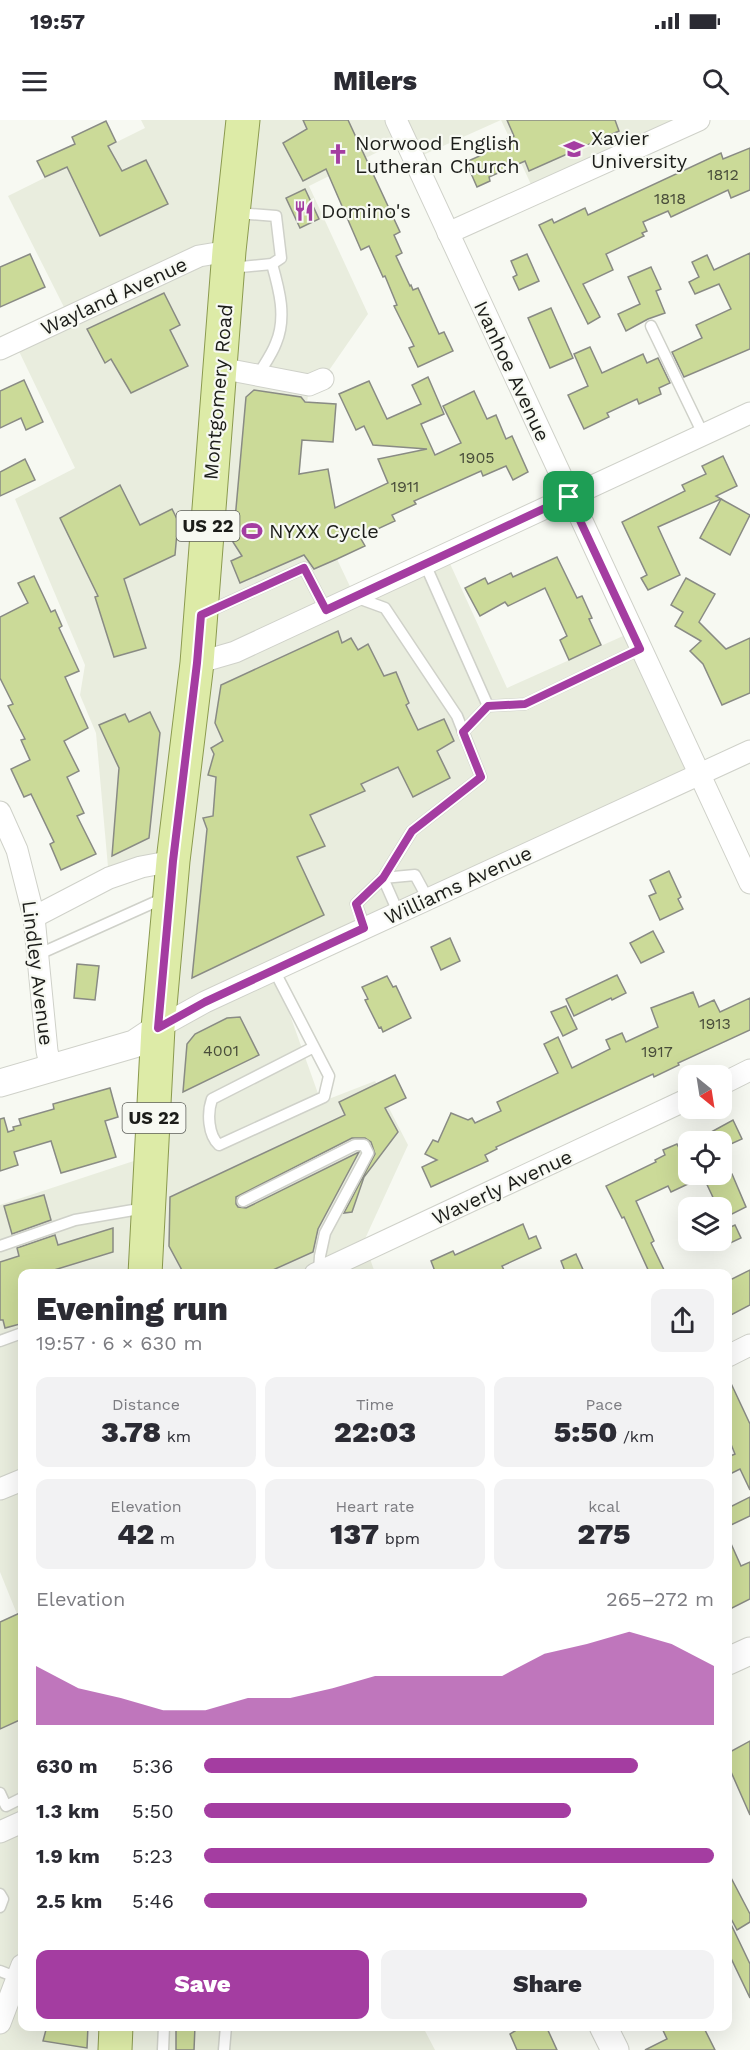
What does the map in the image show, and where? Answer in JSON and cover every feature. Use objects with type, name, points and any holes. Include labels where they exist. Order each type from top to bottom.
[{"type":"main road","name":"Montgomery Road","points":[[145,1269],[158,1028],[173,861],[197,663],[229,259],[243,120]]},
{"type":"main road","points":[[116,2031],[116,2050]]},
{"type":"street","name":"Ivanhoe Avenue","points":[[396,120],[750,883]]},
{"type":"street","points":[[448,233],[699,120]]},
{"type":"street","name":"Wayland Avenue","points":[[0,349],[199,256],[229,259]]},
{"type":"street","points":[[220,368],[309,385],[323,379]]},
{"type":"street","points":[[197,663],[235,652],[750,413]]},
{"type":"street","name":"Williams Avenue","points":[[0,1083],[134,1044],[205,1002],[750,751]]},
{"type":"street","name":"Lindley Avenue","points":[[0,812],[17,850],[34,917],[47,1051],[51,1068]]},
{"type":"street","points":[[34,917],[109,878],[141,867],[173,861]]},
{"type":"street","points":[[732,1079],[750,1070]]},
{"type":"street","name":"Waverly Avenue","points":[[323,1269],[678,1105]]},
{"type":"street","points":[[732,1354],[750,1345]]},
{"type":"street","points":[[0,1489],[18,1482]]},
{"type":"street","points":[[732,1660],[750,1651]]},
{"type":"street","points":[[0,2023],[13,1972]]},
{"type":"street","points":[[606,2031],[615,2050]]},
{"type":"lane","points":[[229,259],[272,264],[281,258],[276,216],[233,213]]},
{"type":"lane","points":[[258,375],[277,341],[282,317],[279,289],[272,264]]},
{"type":"lane","points":[[651,326],[704,435]]},
{"type":"lane","points":[[425,564],[488,706]]},
{"type":"lane","points":[[201,615],[304,568],[326,610]]},
{"type":"lane","points":[[355,597],[386,608],[457,716],[481,777],[412,831],[383,878],[356,904],[364,928]]},
{"type":"lane","points":[[463,732],[488,706],[525,704],[640,649]]},
{"type":"lane","points":[[383,878],[415,874],[428,899]]},
{"type":"lane","points":[[383,878],[398,912]]},
{"type":"lane","points":[[38,956],[170,895]]},
{"type":"lane","points":[[274,970],[314,1047],[329,1076],[324,1097],[219,1145],[213,1139],[209,1109],[212,1100],[314,1047]]},
{"type":"lane","points":[[243,1201],[355,1145],[364,1145],[368,1153],[325,1233],[318,1269]]},
{"type":"lane","points":[[0,1246],[75,1220],[149,1208]]},
{"type":"lane","points":[[0,1341],[18,1335]]},
{"type":"lane","points":[[0,1793],[10,1822]]},
{"type":"lane","points":[[10,1822],[18,1806]]},
{"type":"lane","points":[[0,1894],[3,1899],[0,1907]]},
{"type":"lane","points":[[163,2050],[164,2031]]},
{"type":"lane","points":[[224,2050],[226,2031]]},
{"type":"shaded area","points":[[141,120],[501,120],[414,159],[404,139],[309,186],[368,314],[323,379],[309,385],[294,527],[317,517],[355,597],[446,555],[507,688],[632,632],[698,775],[274,970],[321,1102],[375,1081],[408,1145],[359,1252],[367,1250],[374,1269],[18,1269],[18,2031],[425,2031],[435,2050],[0,2050],[0,1622],[17,1614],[0,1572],[0,1205],[152,1155],[173,861],[109,878],[96,733],[80,695],[85,665],[15,499],[75,468],[15,343],[69,317],[8,196],[145,128]]},
{"type":"shaded area","name":"Xavier University","points":[[501,120],[699,120],[535,193]]},
{"type":"building","points":[[303,120],[348,120],[400,232],[394,235],[402,253],[396,256],[410,286],[413,290],[418,288],[439,334],[444,332],[453,351],[418,367],[409,348],[414,346],[394,306],[397,305],[385,276],[383,277],[369,246],[361,250],[326,169],[303,181],[283,143],[307,129]]},
{"type":"building","points":[[507,120],[615,120],[619,131],[529,171],[525,161],[489,177],[490,181],[477,187],[466,162],[482,155],[480,151],[514,136]]},
{"type":"building","points":[[106,121],[116,142],[108,146],[122,171],[146,160],[168,204],[100,236],[67,167],[45,177],[37,161],[75,144],[72,137]]},
{"type":"building","points":[[750,148],[750,190],[731,198],[728,190],[671,217],[668,211],[643,222],[647,231],[642,233],[644,236],[606,254],[613,270],[583,284],[600,317],[588,324],[539,225],[552,219],[554,223],[585,208],[588,215],[721,153],[723,159]]},
{"type":"building","points":[[305,189],[319,219],[300,228],[286,198]]},
{"type":"building","points":[[750,253],[750,349],[684,377],[672,352],[702,338],[696,325],[731,309],[719,284],[695,294],[689,282],[699,277],[692,262],[707,255],[714,270]]},
{"type":"building","points":[[30,254],[45,287],[0,307],[0,267]]},
{"type":"building","points":[[527,254],[539,281],[519,290],[513,277],[517,275],[511,261]]},
{"type":"building","points":[[651,267],[661,289],[656,291],[665,313],[626,331],[618,314],[640,304],[628,277]]},
{"type":"building","points":[[164,293],[180,325],[170,330],[188,366],[131,393],[111,359],[105,363],[87,329]]},
{"type":"building","points":[[551,308],[573,358],[550,368],[528,318]]},
{"type":"building","points":[[590,347],[602,373],[643,354],[647,363],[658,358],[670,383],[659,388],[661,394],[639,404],[637,399],[607,413],[609,417],[584,429],[568,395],[588,386],[574,354]]},
{"type":"building","points":[[428,377],[444,414],[421,424],[435,455],[461,443],[443,406],[474,391],[487,419],[496,415],[506,439],[512,436],[528,472],[513,480],[506,466],[483,476],[481,471],[414,501],[416,504],[392,515],[395,521],[360,537],[365,546],[314,569],[304,555],[240,583],[231,561],[242,556],[233,542],[246,397],[254,390],[301,397],[305,402],[336,404],[333,442],[302,440],[299,474],[328,469],[335,508],[388,483],[378,459],[427,449],[373,445],[364,426],[356,430],[339,394],[369,381],[387,419],[421,404],[412,385]]},
{"type":"building","points":[[24,380],[43,422],[26,430],[21,418],[0,428],[0,391]]},
{"type":"building","points":[[723,456],[737,486],[716,496],[721,499],[658,527],[680,575],[648,590],[641,578],[647,575],[622,522],[685,491],[682,485],[706,474],[702,466]]},
{"type":"building","points":[[25,459],[35,480],[0,496],[0,472]]},
{"type":"building","points":[[120,485],[140,525],[172,509],[178,521],[175,555],[124,579],[146,648],[114,657],[95,597],[98,596],[60,518]]},
{"type":"building","points":[[721,499],[750,515],[730,555],[700,538]]},
{"type":"building","points":[[557,557],[577,598],[582,596],[601,645],[569,660],[560,640],[567,636],[545,588],[508,606],[505,602],[480,616],[465,588],[485,578],[488,584],[511,573],[513,577]]},
{"type":"building","points":[[34,576],[51,612],[55,610],[62,626],[59,628],[79,671],[65,677],[88,728],[64,741],[79,771],[67,777],[84,813],[77,816],[96,854],[61,870],[50,844],[54,842],[31,794],[24,797],[11,769],[30,760],[21,740],[25,739],[8,706],[13,704],[0,678],[0,617],[28,603],[18,583]]},
{"type":"building","points":[[686,578],[715,594],[699,622],[726,649],[750,638],[750,693],[722,705],[703,664],[690,651],[701,641],[675,626],[683,612],[671,605]]},
{"type":"building","points":[[338,631],[342,643],[351,638],[358,650],[368,644],[384,676],[396,672],[409,703],[406,705],[418,730],[444,719],[454,741],[437,751],[450,778],[413,797],[398,767],[361,784],[365,791],[310,815],[325,846],[297,857],[324,915],[192,978],[207,829],[203,818],[213,816],[216,777],[208,775],[214,754],[211,748],[223,741],[215,723],[221,685]]},
{"type":"building","points":[[150,712],[160,733],[149,838],[112,856],[119,768],[99,725],[125,714],[129,722]]},
{"type":"building","points":[[669,871],[681,897],[678,899],[683,909],[660,920],[649,896],[656,893],[650,880]]},
{"type":"building","points":[[653,931],[664,952],[641,963],[630,943]]},
{"type":"building","points":[[450,938],[460,961],[441,970],[431,947]]},
{"type":"building","points":[[77,964],[99,966],[95,1000],[74,998]]},
{"type":"building","points":[[617,975],[626,993],[574,1016],[566,999]]},
{"type":"building","points":[[387,976],[393,987],[396,986],[411,1018],[383,1032],[365,1000],[368,999],[362,987]]},
{"type":"building","points":[[693,992],[699,1007],[714,1000],[720,1012],[750,998],[750,1030],[678,1063],[679,1065],[654,1077],[653,1074],[496,1147],[497,1149],[485,1155],[488,1161],[431,1187],[422,1167],[437,1160],[425,1154],[433,1140],[438,1142],[451,1113],[468,1120],[472,1118],[475,1123],[501,1111],[497,1102],[558,1073],[544,1044],[558,1037],[572,1068],[610,1049],[606,1040],[622,1033],[626,1042],[658,1027],[651,1008]]},
{"type":"building","points":[[566,1006],[577,1029],[563,1036],[551,1012]]},
{"type":"building","points":[[240,1017],[259,1055],[183,1092],[187,1044],[195,1034],[227,1018]]},
{"type":"building","points":[[395,1075],[406,1098],[385,1108],[398,1132],[364,1177],[352,1212],[344,1213],[375,1154],[371,1142],[365,1138],[352,1138],[236,1197],[238,1207],[246,1208],[359,1152],[318,1229],[313,1252],[275,1269],[181,1269],[169,1246],[170,1197],[345,1115],[339,1102]]},
{"type":"building","points":[[110,1088],[118,1117],[105,1121],[116,1157],[61,1173],[51,1141],[14,1152],[18,1165],[0,1171],[0,1119],[4,1118],[8,1132],[14,1130],[13,1127],[21,1125],[19,1119],[54,1109],[53,1104]]},
{"type":"building","points":[[733,1120],[742,1139],[732,1144],[732,1131],[713,1131]]},
{"type":"building","points":[[677,1144],[678,1185],[686,1185],[671,1192],[668,1186],[636,1201],[654,1241],[651,1243],[664,1269],[648,1269],[624,1217],[622,1218],[606,1186],[656,1162],[655,1160],[665,1155],[663,1150]]},
{"type":"building","points":[[732,1174],[746,1207],[732,1214],[732,1197],[713,1197],[707,1185],[732,1185]]},
{"type":"building","points":[[44,1195],[51,1220],[12,1234],[4,1206]]},
{"type":"building","points":[[523,1224],[529,1239],[536,1236],[541,1248],[502,1266],[504,1269],[434,1269],[431,1261],[453,1251],[455,1255]]},
{"type":"building","points":[[735,1225],[741,1238],[732,1242],[732,1226]]},
{"type":"building","points":[[113,1228],[113,1252],[57,1269],[18,1269],[18,1325],[5,1328],[3,1320],[0,1320],[0,1262],[19,1256],[17,1248],[55,1235],[58,1245]]},
{"type":"building","points":[[576,1254],[583,1269],[564,1269],[561,1261]]},
{"type":"building","points":[[750,1270],[750,1305],[732,1314],[732,1279]]},
{"type":"building","points":[[732,1386],[750,1424],[750,1490],[740,1469],[732,1473],[732,1455],[735,1454],[732,1447]]},
{"type":"building","points":[[750,1497],[750,1516],[732,1525],[732,1506]]},
{"type":"building","points":[[732,1546],[741,1566],[750,1562],[750,1599],[732,1608]]},
{"type":"building","points":[[18,1614],[18,1721],[0,1729],[0,1622]]},
{"type":"building","points":[[750,1741],[750,1815],[732,1774],[732,1751]]},
{"type":"building","points":[[732,1880],[750,1914],[750,1922],[737,1930],[732,1921]]},
{"type":"building","points":[[732,1926],[750,1964],[750,1998],[732,1960]]},
{"type":"building","points":[[46,2031],[88,2031],[87,2048],[43,2041]]},
{"type":"building","points":[[176,2031],[195,2031],[194,2050],[176,2050]]},
{"type":"building","points":[[515,2031],[548,2031],[557,2050],[517,2050],[510,2034]]},
{"type":"building","points":[[663,2031],[706,2031],[715,2050],[645,2050],[667,2039]]},
{"type":"place","name":"Xavier University","points":[[574,149]]},
{"type":"place","name":"Norwood English Lutheran Church","points":[[338,154]]},
{"type":"place","name":"Domino's","points":[[304,211]]},
{"type":"place","name":"NYXX Cycle","points":[[252,531]]},
{"type":"route","points":[[569,497],[640,649],[525,704],[488,706],[463,732],[481,777],[412,831],[383,878],[356,904],[364,928],[205,1002],[158,1028],[173,861],[201,615],[304,568],[326,610],[569,497]]}]
